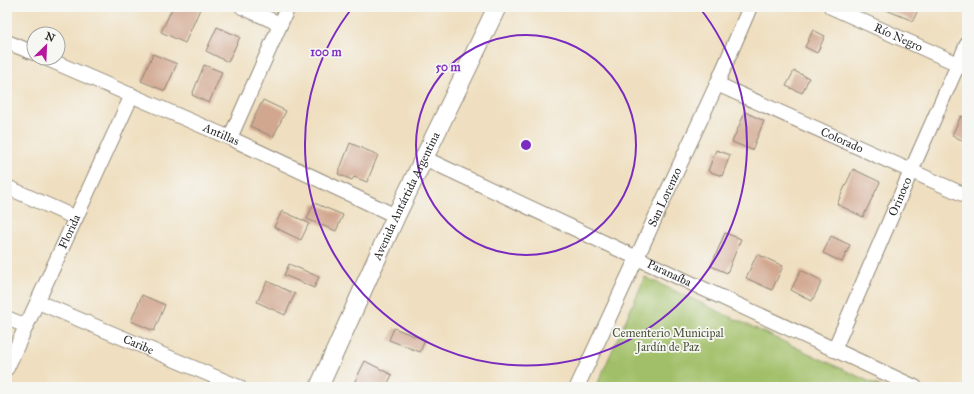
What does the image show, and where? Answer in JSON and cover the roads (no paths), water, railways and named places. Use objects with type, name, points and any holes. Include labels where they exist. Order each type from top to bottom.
[{"type":"street","points":[[242,7],[280,24]]},
{"type":"street","points":[[230,138],[288,7]]},
{"type":"street","name":"Avenida Antártida Argentina","points":[[319,387],[396,216],[497,7]]},
{"type":"street","name":"San Lorenzo","points":[[577,387],[717,84],[750,7]]},
{"type":"street","name":"Río Negro","points":[[831,7],[963,66]]},
{"type":"street","points":[[7,42],[26,50]]},
{"type":"street","name":"Orinoco","points":[[834,350],[911,171],[963,66],[967,44]]},
{"type":"street","name":"Antillas","points":[[63,66],[230,138],[396,216]]},
{"type":"street","name":"Colorado","points":[[717,84],[967,196]]},
{"type":"street","name":"Florida","points":[[7,368],[132,96]]},
{"type":"street","name":"Paranaíba","points":[[424,158],[914,387]]},
{"type":"street","points":[[7,187],[76,218]]},
{"type":"street","name":"Caribe","points":[[38,302],[239,387]]},
{"type":"street","points":[[7,318],[26,326]]},
{"type":"park label","name":"Cementerio Municipal Jardín de Paz","points":[[668,340]]}]
